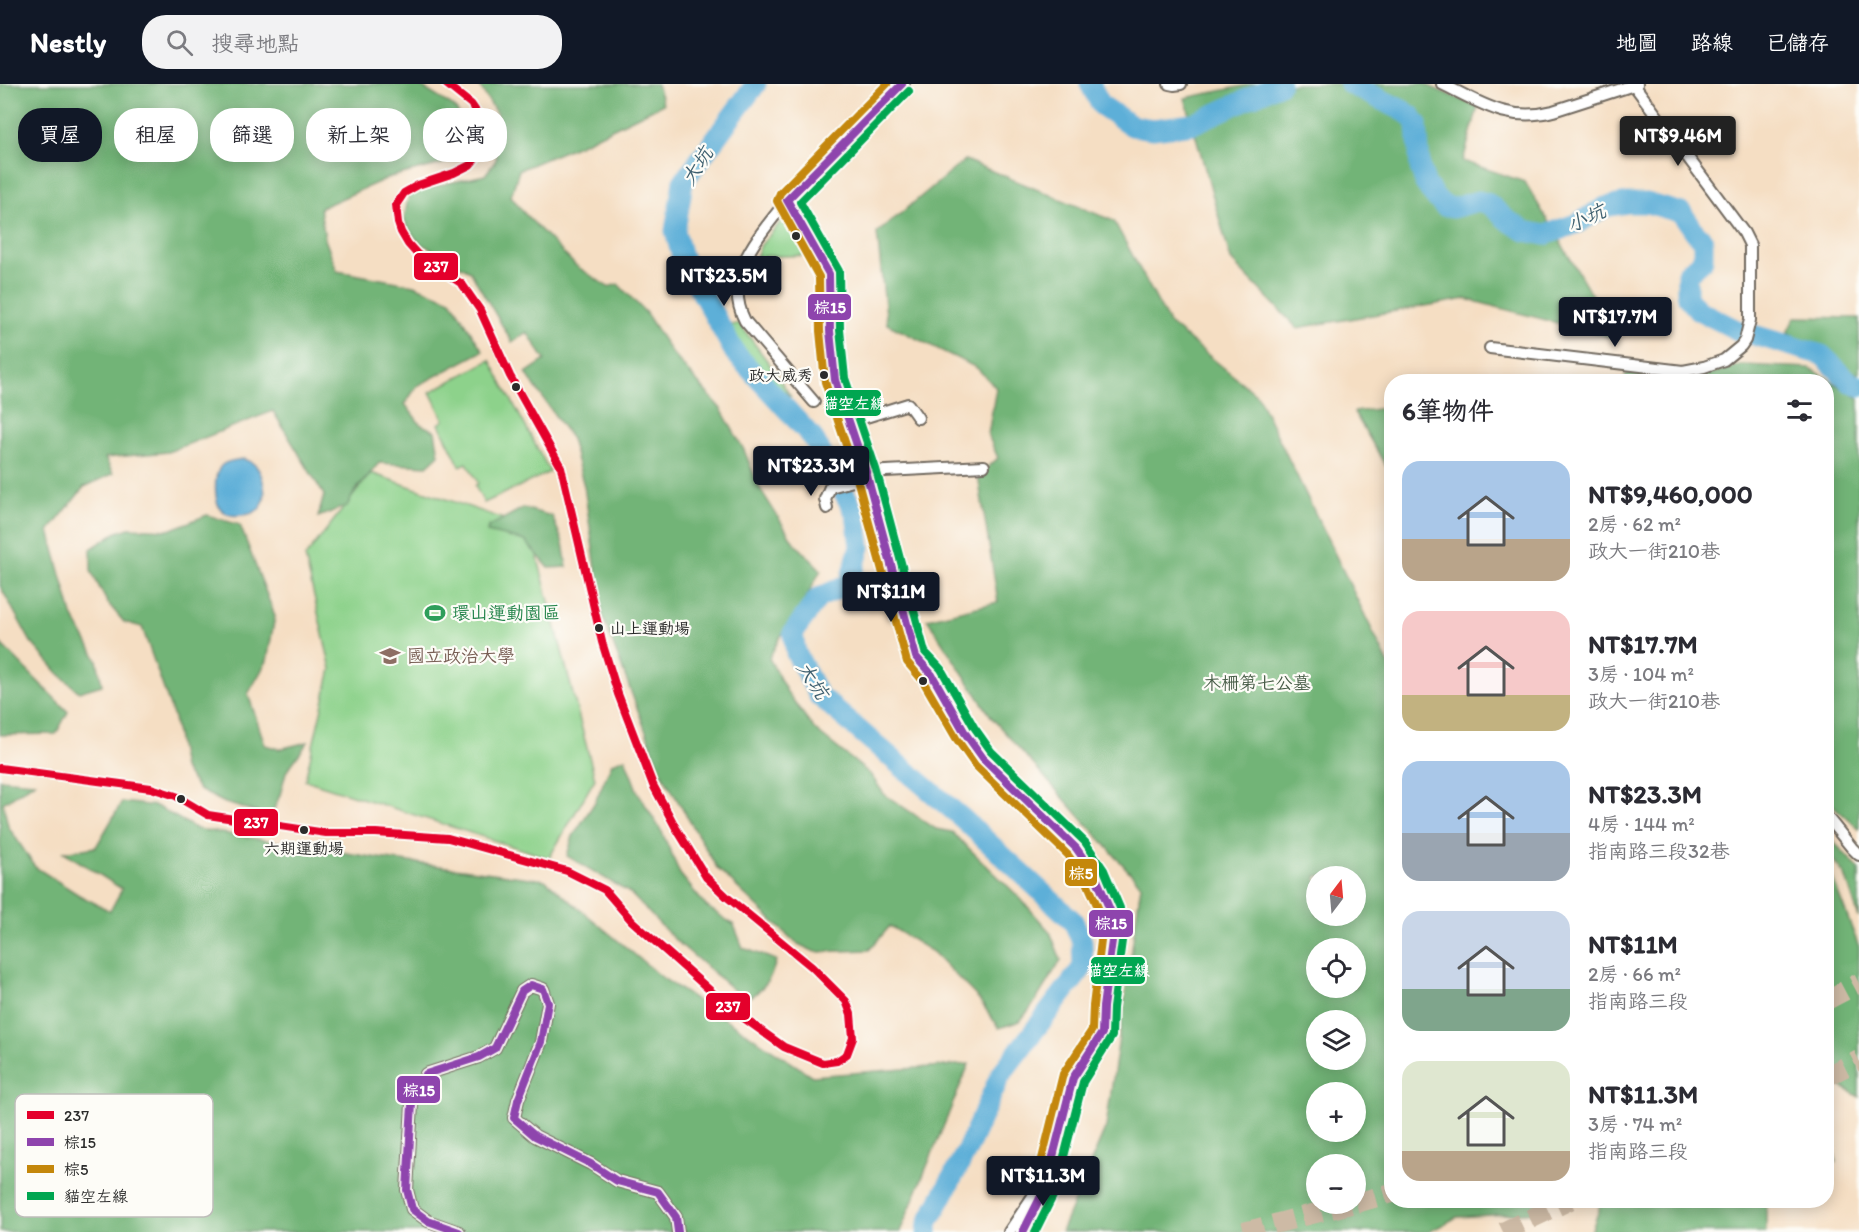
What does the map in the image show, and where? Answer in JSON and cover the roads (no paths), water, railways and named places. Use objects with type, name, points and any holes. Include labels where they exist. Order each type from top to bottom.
[{"type":"street","points":[[814,402],[745,321],[736,297],[737,283],[756,241],[787,200],[902,84]]},
{"type":"street","points":[[1169,84],[1174,86],[1181,84]]},
{"type":"street","points":[[1442,84],[1489,106],[1522,116],[1540,115],[1636,84],[1744,233],[1750,245],[1750,320],[1745,340],[1724,360],[1683,371],[1490,348]]},
{"type":"street","points":[[787,200],[829,274],[832,360],[836,380],[848,418],[861,476],[916,657],[932,675],[965,733],[983,758],[1076,848],[1095,875],[1110,910],[1112,941],[1103,1007],[1102,1033],[1073,1078],[1045,1188],[1023,1232]]},
{"type":"street","points":[[848,418],[866,417],[908,404],[918,418]]},
{"type":"street","points":[[827,508],[825,499],[830,487],[861,476],[984,466]]},
{"type":"street","points":[[1834,826],[1859,855]]},
{"type":"street","points":[[459,1232],[428,1221],[412,1209],[407,1190],[412,1104],[426,1074],[479,1057],[495,1047],[522,992],[531,986],[543,989],[548,1004],[541,1042],[518,1100],[514,1118],[535,1136],[591,1164],[616,1181],[658,1192],[676,1217],[678,1232]]},
{"type":"street","points":[[1009,1232],[1052,1166]]},
{"type":"water","points":[[244,459],[259,470],[265,494],[264,500],[259,509],[253,513],[230,515],[220,508],[218,503],[217,475],[224,463]]},
{"type":"waterway","name":"大坑","points":[[756,84],[683,182],[675,231],[682,257],[735,353],[813,438],[856,514],[860,547],[849,584],[818,598],[793,633],[796,653],[819,696],[962,818],[1073,921],[1082,941],[1083,967],[1001,1074],[966,1152],[928,1223],[927,1232]]},
{"type":"waterway","name":"小坑","points":[[1090,84],[1101,105],[1132,126],[1153,129],[1193,124],[1280,84]]},
{"type":"waterway","name":"小坑","points":[[1350,84],[1412,117],[1417,124],[1420,167],[1425,183],[1444,206],[1453,208],[1478,201],[1489,204],[1507,220],[1525,231],[1545,235],[1578,223],[1605,207],[1628,203],[1647,203],[1682,213],[1703,240],[1703,260],[1687,274],[1687,297],[1698,310],[1737,330],[1822,355],[1851,383],[1859,386]]},
{"type":"tunnel","points":[[1834,996],[1859,983]]},
{"type":"tunnel","points":[[1834,1072],[1859,1060]]},
{"type":"tunnel","points":[[1366,1200],[1384,1195]]},
{"type":"tunnel","points":[[1503,1232],[1553,1208]]},
{"type":"tunnel","points":[[1244,1232],[1312,1214]]},
{"type":"place","name":"政大威秀","points":[[824,375]]},
{"type":"place","name":"環山運動園區","points":[[435,613]]},
{"type":"place","name":"山上運動場","points":[[599,628]]},
{"type":"place","name":"國立政治大學","points":[[390,656]]},
{"type":"place","name":"六期運動場","points":[[304,830]]},
{"type":"park label","name":"木柵第七公墓","points":[[1257,683]]}]
